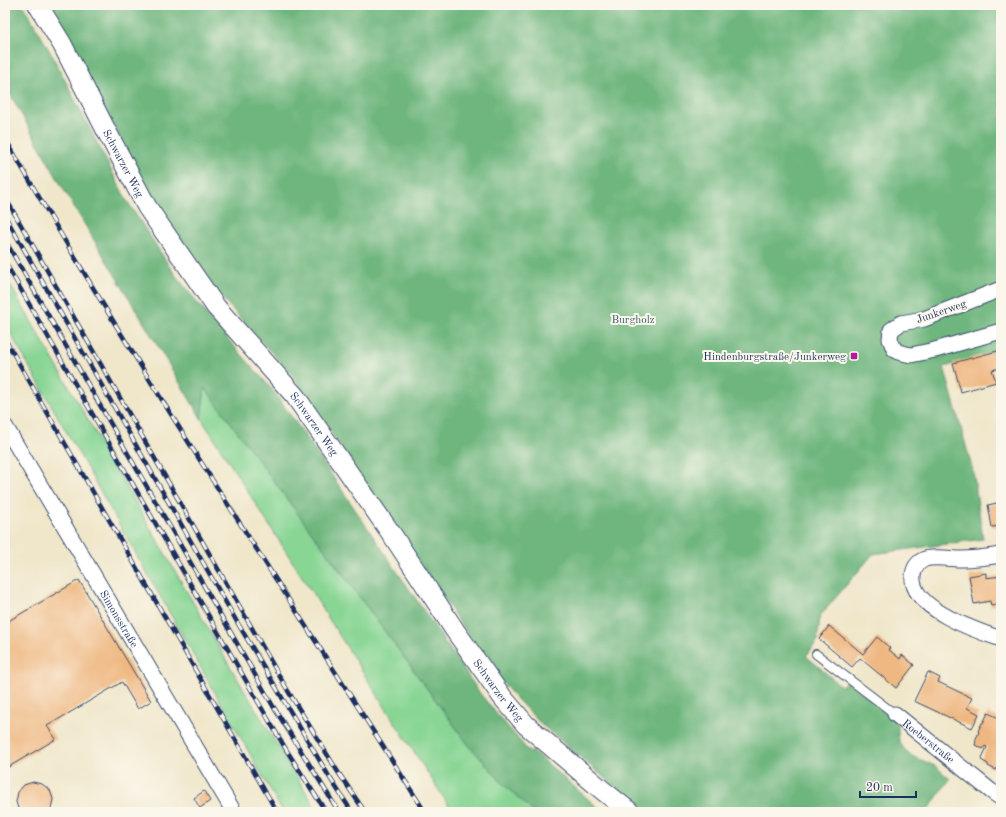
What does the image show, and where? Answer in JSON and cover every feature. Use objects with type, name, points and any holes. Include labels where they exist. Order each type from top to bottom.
[{"type":"street","name":"Schwarzer Weg","points":[[38,5],[62,44],[147,207],[216,307],[295,396],[393,536],[456,632],[503,698],[526,725],[630,812]]},
{"type":"street","name":"Junkerweg","points":[[1001,289],[924,319],[901,323],[891,330],[890,339],[894,349],[898,352],[911,355],[1001,331]]},
{"type":"street","name":"Simonsstraße","points":[[8,435],[234,812]]},
{"type":"street","points":[[1001,555],[984,558],[961,559],[926,558],[915,566],[912,579],[919,595],[939,612],[976,631],[1001,639]]},
{"type":"street","name":"Roeberstraße","points":[[895,714],[991,792],[1001,798]]},
{"type":"lane","points":[[816,654],[895,714]]},
{"type":"green space","points":[[5,5],[23,5],[52,55],[127,201],[176,276],[218,328],[271,388],[481,695],[530,753],[533,751],[603,812],[534,812],[505,786],[468,744],[205,388],[201,418],[64,190],[5,85]]},
{"type":"green space","name":"Burgholz","points":[[49,5],[1001,5],[1001,351],[944,367],[973,471],[983,539],[873,554],[820,616],[818,635],[816,637],[819,639],[806,656],[841,686],[847,681],[891,716],[898,727],[899,741],[904,749],[912,756],[935,766],[950,779],[926,812],[645,812],[541,724],[512,694],[488,664],[293,376],[205,279],[140,176]]},
{"type":"green space","points":[[5,276],[232,670],[318,812],[283,812],[5,324]]},
{"type":"green space","points":[[205,387],[468,744],[505,786],[534,812],[453,812],[201,418]]},
{"type":"building","points":[[1001,350],[1001,368],[992,370],[996,382],[961,392],[953,363]]},
{"type":"building","points":[[1001,502],[1001,526],[992,527],[988,505]]},
{"type":"building","points":[[986,573],[986,578],[1001,576],[1001,604],[991,606],[990,601],[974,604],[969,576]]},
{"type":"building","points":[[79,580],[151,701],[138,709],[122,682],[47,726],[56,739],[5,769],[5,623]]},
{"type":"building","points":[[829,626],[863,654],[877,637],[900,659],[902,655],[914,665],[896,688],[860,658],[852,667],[819,639]]},
{"type":"building","points":[[928,672],[940,678],[938,682],[972,698],[967,708],[979,714],[972,728],[914,701]]},
{"type":"building","points":[[988,713],[1001,719],[1001,743],[997,752],[1001,754],[1001,759],[996,770],[981,760],[987,747],[985,746],[983,749],[975,745],[978,731]]},
{"type":"building","points":[[33,782],[42,784],[50,790],[53,799],[51,809],[48,812],[19,811],[16,802],[18,792],[24,785]]},
{"type":"building","points":[[204,791],[210,801],[200,808],[194,798]]},
{"type":"railway","points":[[5,138],[55,224],[158,394],[425,812]]},
{"type":"railway","points":[[5,197],[288,691],[338,772],[365,812]]},
{"type":"railway","points":[[5,216],[237,622],[330,778],[352,812]]},
{"type":"railway","points":[[5,240],[273,706],[339,812]]},
{"type":"railway","points":[[5,262],[264,712],[326,812]]},
{"type":"railway","points":[[5,339],[277,812]]},
{"type":"place","name":"Hindenburgstraße/Junkerweg","points":[[854,356]]}]
